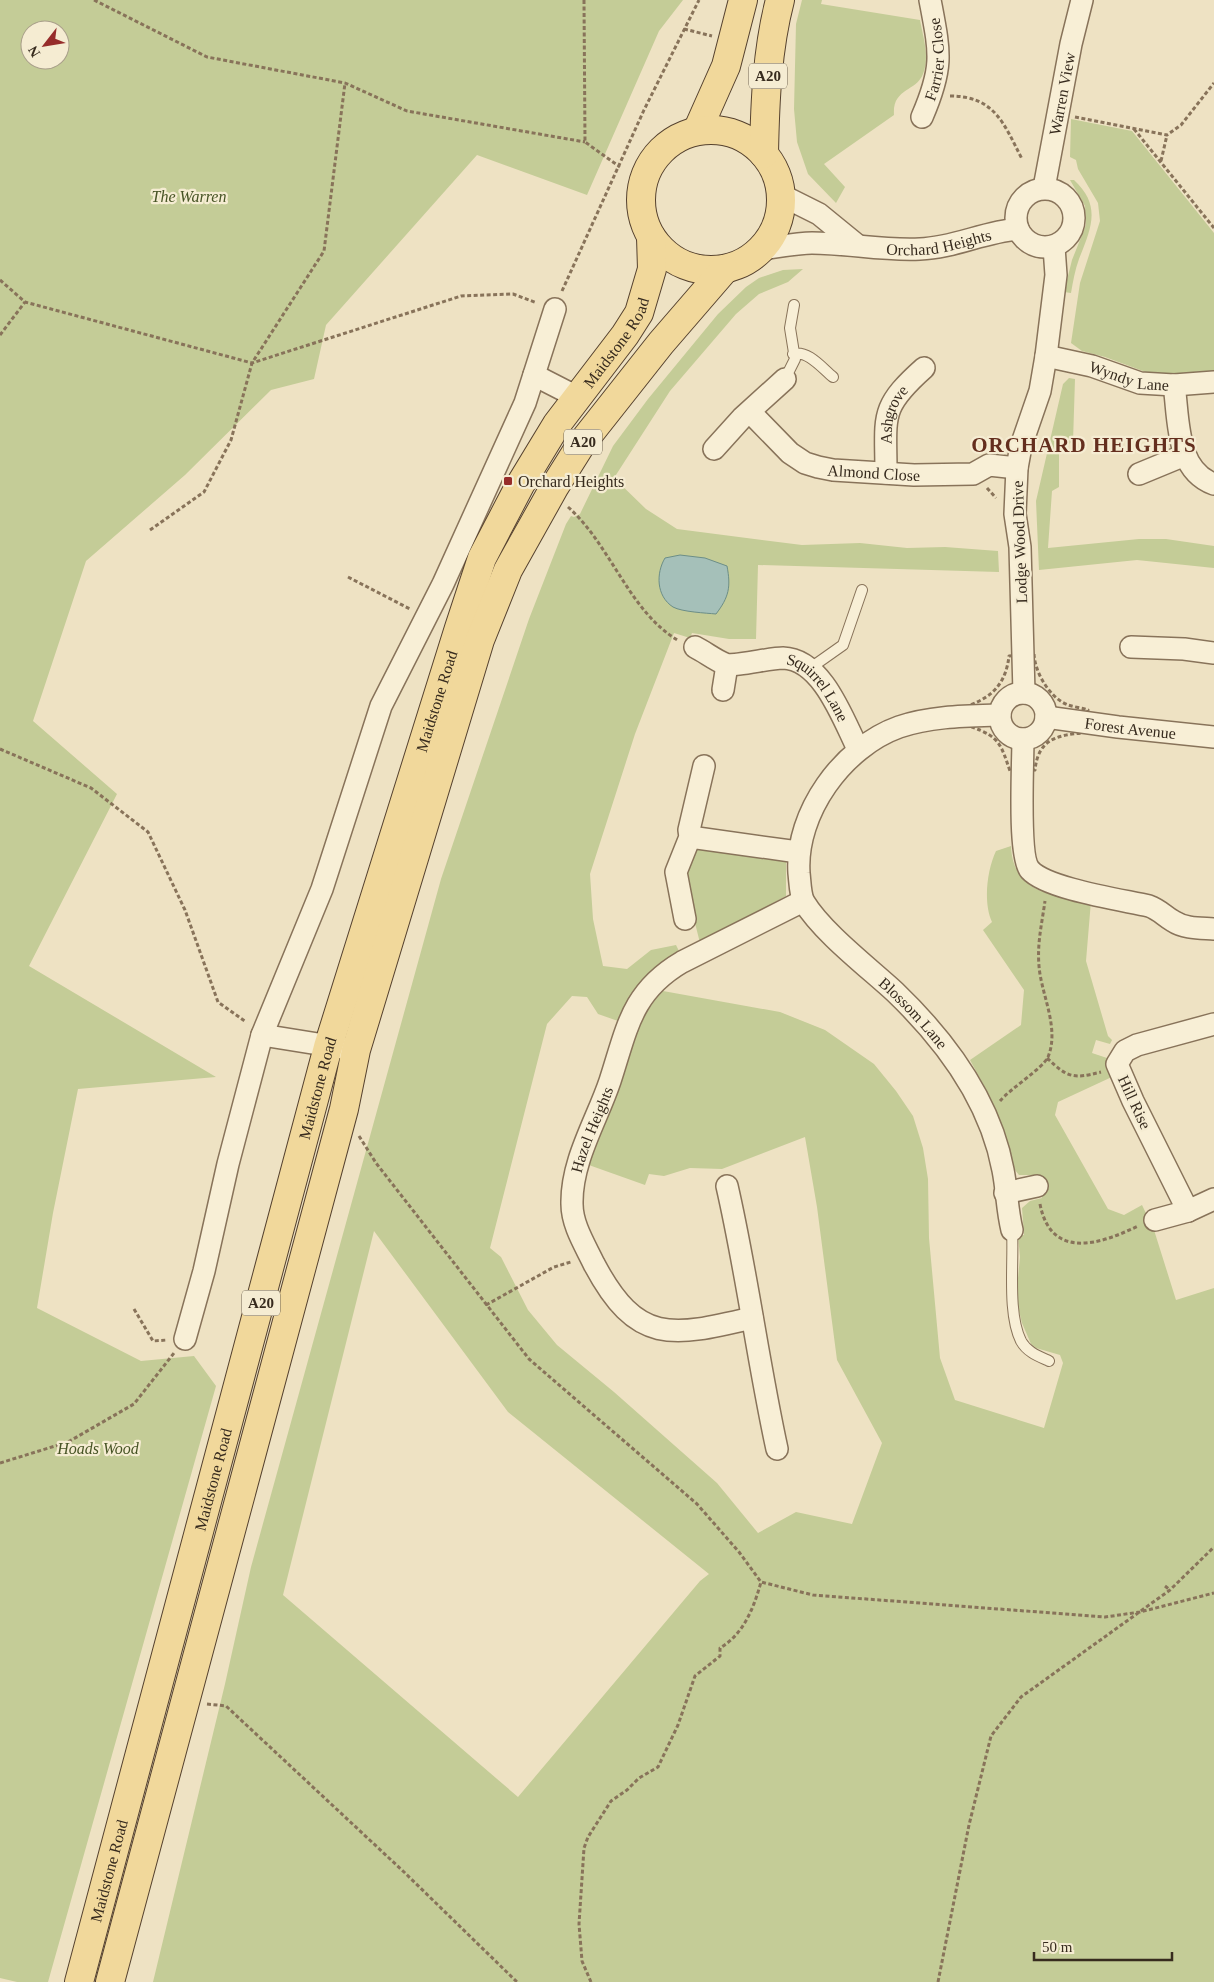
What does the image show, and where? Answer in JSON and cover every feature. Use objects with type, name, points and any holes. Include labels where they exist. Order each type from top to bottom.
[{"type":"main road","name":"A20","points":[[698,129],[726,66],[743,0]]},
{"type":"main road","name":"A20","points":[[764,154],[768,77],[780,0]]},
{"type":"main road","points":[[698,129],[725,131],[746,139],[764,154],[773,167],[782,195],[778,222],[762,249],[745,262],[724,270],[694,268],[672,258],[651,237],[641,210],[642,185],[656,155],[675,139],[698,129]]},
{"type":"main road","name":"Maidstone Road","points":[[79,1982],[328,1046],[482,558],[520,485],[558,424],[625,336],[638,313],[652,269],[651,237]]},
{"type":"main road","name":"Maidstone Road","points":[[110,1982],[344,1109],[356,1050],[480,640],[508,570],[554,486],[582,443],[661,343],[724,270]]},
{"type":"street","name":"Farrier Close","points":[[922,117],[932,96],[938,73],[937,29],[930,0]]},
{"type":"street","name":"Warren View","points":[[1044,188],[1071,44],[1082,0]]},
{"type":"street","points":[[1044,188],[1058,191],[1071,202],[1075,219],[1073,230],[1065,241],[1054,247],[1044,248],[1031,244],[1023,238],[1018,229],[1016,214],[1020,202],[1030,193],[1044,188]]},
{"type":"street","points":[[782,195],[820,214],[857,245]]},
{"type":"street","name":"Orchard Heights","points":[[762,249],[810,242],[857,245],[889,250],[923,249],[997,231],[1018,229]]},
{"type":"street","name":"Lodge Wood Drive","points":[[1024,693],[1020,547],[1015,514],[1017,468],[1021,446],[1040,391],[1046,356],[1056,275],[1054,247]]},
{"type":"street","points":[[185,1339],[204,1271],[228,1164],[262,1035],[322,889],[381,706],[426,617],[520,413],[555,309]]},
{"type":"street","name":"Wyndy Lane","points":[[1046,356],[1092,366],[1140,383],[1174,386],[1214,382]]},
{"type":"street","name":"Ashgrove","points":[[886,473],[886,415],[894,398],[924,368]]},
{"type":"street","points":[[534,375],[578,397]]},
{"type":"street","points":[[714,449],[785,379]]},
{"type":"street","points":[[1174,386],[1185,456],[1199,474],[1214,484]]},
{"type":"street","name":"Almond Close","points":[[750,412],[790,453],[805,463],[833,470],[914,475],[973,474],[989,465],[1017,468]]},
{"type":"street","points":[[1139,474],[1185,456]]},
{"type":"street","points":[[695,647],[727,665],[723,690]]},
{"type":"street","points":[[1131,647],[1184,649],[1214,653]]},
{"type":"street","name":"Squirrel Lane","points":[[727,665],[781,658],[793,659],[809,668],[820,678],[835,702],[858,749]]},
{"type":"street","points":[[1024,693],[1034,695],[1041,702],[1046,717],[1039,732],[1023,739],[1014,737],[1007,732],[1002,724],[1000,715],[1003,705],[1008,699],[1024,693]]},
{"type":"street","points":[[803,901],[798,852],[803,829],[816,801],[858,749],[899,727],[940,718],[1000,715]]},
{"type":"street","name":"Forest Avenue","points":[[1046,717],[1214,737]]},
{"type":"street","points":[[1023,739],[1022,841],[1024,861],[1029,870],[1048,882],[1149,906],[1162,911],[1172,921],[1183,926],[1214,929]]},
{"type":"street","points":[[685,919],[676,872],[690,837],[689,830],[704,766]]},
{"type":"street","points":[[690,837],[750,847],[798,852]]},
{"type":"street","name":"Blossom Lane","points":[[803,901],[827,929],[896,994],[935,1036],[955,1061],[983,1105],[1003,1170],[1012,1230]]},
{"type":"street","name":"Hazel Heights","points":[[752,1318],[692,1331],[671,1332],[650,1327],[626,1311],[604,1282],[576,1225],[572,1205],[573,1185],[584,1148],[610,1082],[624,1033],[646,991],[663,973],[682,962],[803,901]]},
{"type":"street","name":"Hill Rise","points":[[1188,1211],[1119,1067],[1120,1055],[1125,1051],[1214,1024]]},
{"type":"street","points":[[262,1035],[356,1050]]},
{"type":"street","points":[[727,1186],[778,1449]]},
{"type":"street","points":[[1005,1193],[1037,1186]]},
{"type":"street","points":[[1154,1220],[1188,1211],[1214,1199]]},
{"type":"lane","points":[[785,379],[793,366],[794,354],[790,328],[794,305]]},
{"type":"lane","points":[[794,354],[800,352],[807,355],[833,377]]},
{"type":"lane","points":[[809,668],[843,645],[862,590]]},
{"type":"lane","points":[[1012,1230],[1014,1265],[1012,1298],[1015,1320],[1021,1340],[1027,1348],[1048,1361]]},
{"type":"path","points":[[94,0],[207,56],[345,82],[407,111],[585,142],[620,167]]},
{"type":"path","points":[[584,0],[585,142]]},
{"type":"path","points":[[0,280],[25,302],[252,363],[461,296],[513,294],[555,309],[569,273],[620,167],[644,110],[699,0]]},
{"type":"path","points":[[684,29],[720,38]]},
{"type":"path","points":[[150,530],[204,492],[231,440],[252,363],[324,251],[345,82]]},
{"type":"path","points":[[1161,162],[1167,135],[1180,125],[1214,83]]},
{"type":"path","points":[[932,96],[974,98],[988,105],[1002,122],[1022,160]]},
{"type":"path","points":[[1067,115],[1167,135]]},
{"type":"path","points":[[1134,129],[1214,228]]},
{"type":"path","points":[[0,335],[25,302]]},
{"type":"path","points":[[564,503],[584,521],[650,618],[669,635],[695,647]]},
{"type":"path","points":[[348,577],[426,617]]},
{"type":"path","points":[[1034,654],[1035,666],[1042,680],[1054,694],[1067,705],[1088,710]]},
{"type":"path","points":[[970,705],[993,694],[1008,671],[1009,656]]},
{"type":"path","points":[[972,727],[988,733],[1000,743],[1010,771]]},
{"type":"path","points":[[1035,770],[1036,754],[1046,744],[1061,735],[1083,733]]},
{"type":"path","points":[[0,749],[91,788],[148,832],[185,910],[218,1002],[262,1035]]},
{"type":"path","points":[[986,1117],[1009,1090],[1047,1058],[1050,1034],[1048,1007],[1039,967],[1039,938],[1048,882]]},
{"type":"path","points":[[1047,1058],[1064,1074],[1084,1076],[1119,1067]]},
{"type":"path","points":[[344,1109],[376,1163],[529,1359],[697,1504],[739,1552],[761,1582],[813,1595],[1070,1616],[1105,1617],[1140,1612],[1214,1593]]},
{"type":"path","points":[[1037,1186],[1042,1213],[1048,1228],[1056,1237],[1065,1242],[1095,1242],[1154,1220]]},
{"type":"path","points":[[486,1305],[554,1267],[592,1259]]},
{"type":"path","points":[[134,1309],[153,1341],[185,1339]]},
{"type":"path","points":[[0,1462],[68,1442],[134,1404],[185,1339]]},
{"type":"path","points":[[938,1982],[969,1825],[991,1736],[1021,1697],[1170,1590],[1214,1547]]},
{"type":"path","points":[[591,1982],[582,1961],[579,1924],[584,1848],[588,1837],[611,1802],[639,1778],[658,1767],[678,1725],[695,1676],[720,1656],[720,1648],[728,1644],[745,1625],[757,1598],[761,1582]]},
{"type":"path","points":[[1165,1586],[1170,1590]]},
{"type":"path","points":[[185,1704],[226,1706],[404,1872],[517,1982]]},
{"type":"green space","name":"The Warren","points":[[0,0],[683,0],[659,31],[587,195],[477,155],[326,325],[314,379],[271,390],[185,475],[86,561],[33,721],[117,794],[29,966],[216,1077],[78,1089],[53,1213],[37,1308],[141,1361],[194,1356],[216,1386],[48,1982],[17,1982],[0,1978]]},
{"type":"green space","points":[[802,0],[822,0],[821,4],[920,20],[924,40],[926,61],[923,74],[920,80],[900,95],[894,106],[894,115],[824,164],[845,187],[836,203],[808,174],[797,142],[794,109],[796,24]]},
{"type":"green space","points":[[1071,119],[1132,131],[1214,233],[1214,372],[1179,375],[1151,374],[1105,357],[1082,351],[1071,343],[1080,283],[1100,221],[1098,203],[1078,169],[1076,160],[1070,157]]},
{"type":"green space","points":[[1070,180],[1074,180],[1083,190],[1091,208],[1092,218],[1076,267],[1071,293],[1064,292],[1072,260],[1086,225],[1085,206]]},
{"type":"green space","points":[[803,269],[788,282],[759,294],[736,314],[670,391],[614,478],[646,509],[677,529],[802,545],[860,543],[907,548],[945,547],[998,551],[999,572],[758,565],[756,639],[729,639],[692,633],[690,638],[674,633],[635,734],[590,874],[593,919],[603,966],[627,969],[651,950],[676,945],[679,951],[659,965],[643,981],[629,999],[618,1021],[598,1014],[587,997],[572,996],[547,1024],[490,1248],[501,1257],[528,1310],[557,1345],[614,1392],[717,1483],[758,1533],[796,1512],[852,1524],[882,1443],[837,1360],[817,1207],[805,1137],[722,1169],[690,1168],[664,1176],[649,1174],[645,1185],[586,1164],[629,1048],[651,1006],[663,991],[780,1012],[825,1030],[874,1064],[913,1116],[923,1148],[928,1179],[929,1238],[940,1358],[955,1400],[1044,1428],[1063,1363],[1060,1355],[1036,1348],[1031,1344],[1022,1323],[1016,1299],[1020,1257],[1018,1236],[1024,1235],[1022,1208],[1030,1201],[1042,1198],[1039,1175],[1019,1175],[1015,1170],[989,1095],[970,1060],[1021,1025],[1024,990],[983,930],[992,922],[989,914],[987,886],[990,867],[996,851],[1011,846],[1014,862],[1019,874],[1038,890],[1064,897],[1091,901],[1086,961],[1108,1036],[1112,1040],[1110,1044],[1096,1040],[1092,1053],[1107,1058],[1114,1076],[1058,1102],[1055,1115],[1108,1209],[1124,1215],[1142,1205],[1154,1230],[1176,1300],[1214,1288],[1214,1982],[153,1982],[225,1684],[251,1567],[441,879],[529,619],[566,524],[571,516],[574,517],[580,514],[613,446],[648,399],[718,314],[746,287],[759,278],[783,270]],"holes":[[[374,1231],[508,1412],[709,1574],[700,1581],[518,1797],[283,1595]]]},
{"type":"green space","points":[[1069,378],[1075,379],[1073,442],[1059,448],[1059,487],[1052,491],[1048,548],[1139,539],[1166,539],[1214,546],[1214,568],[1137,560],[1039,570],[1036,501],[1063,384]]},
{"type":"green space","points":[[697,847],[786,858],[786,896],[755,913],[756,918],[700,943],[682,871]]},
{"type":"water","points":[[680,555],[705,558],[727,566],[728,592],[716,614],[677,609],[663,597],[659,584],[662,564],[665,558]]},
{"type":"place","name":"Orchard Heights","points":[[508,481]]},
{"type":"district","name":"ORCHARD HEIGHTS","points":[[1084,445]]},
{"type":"park label","name":"Hoads Wood","points":[[98,1448]]}]
